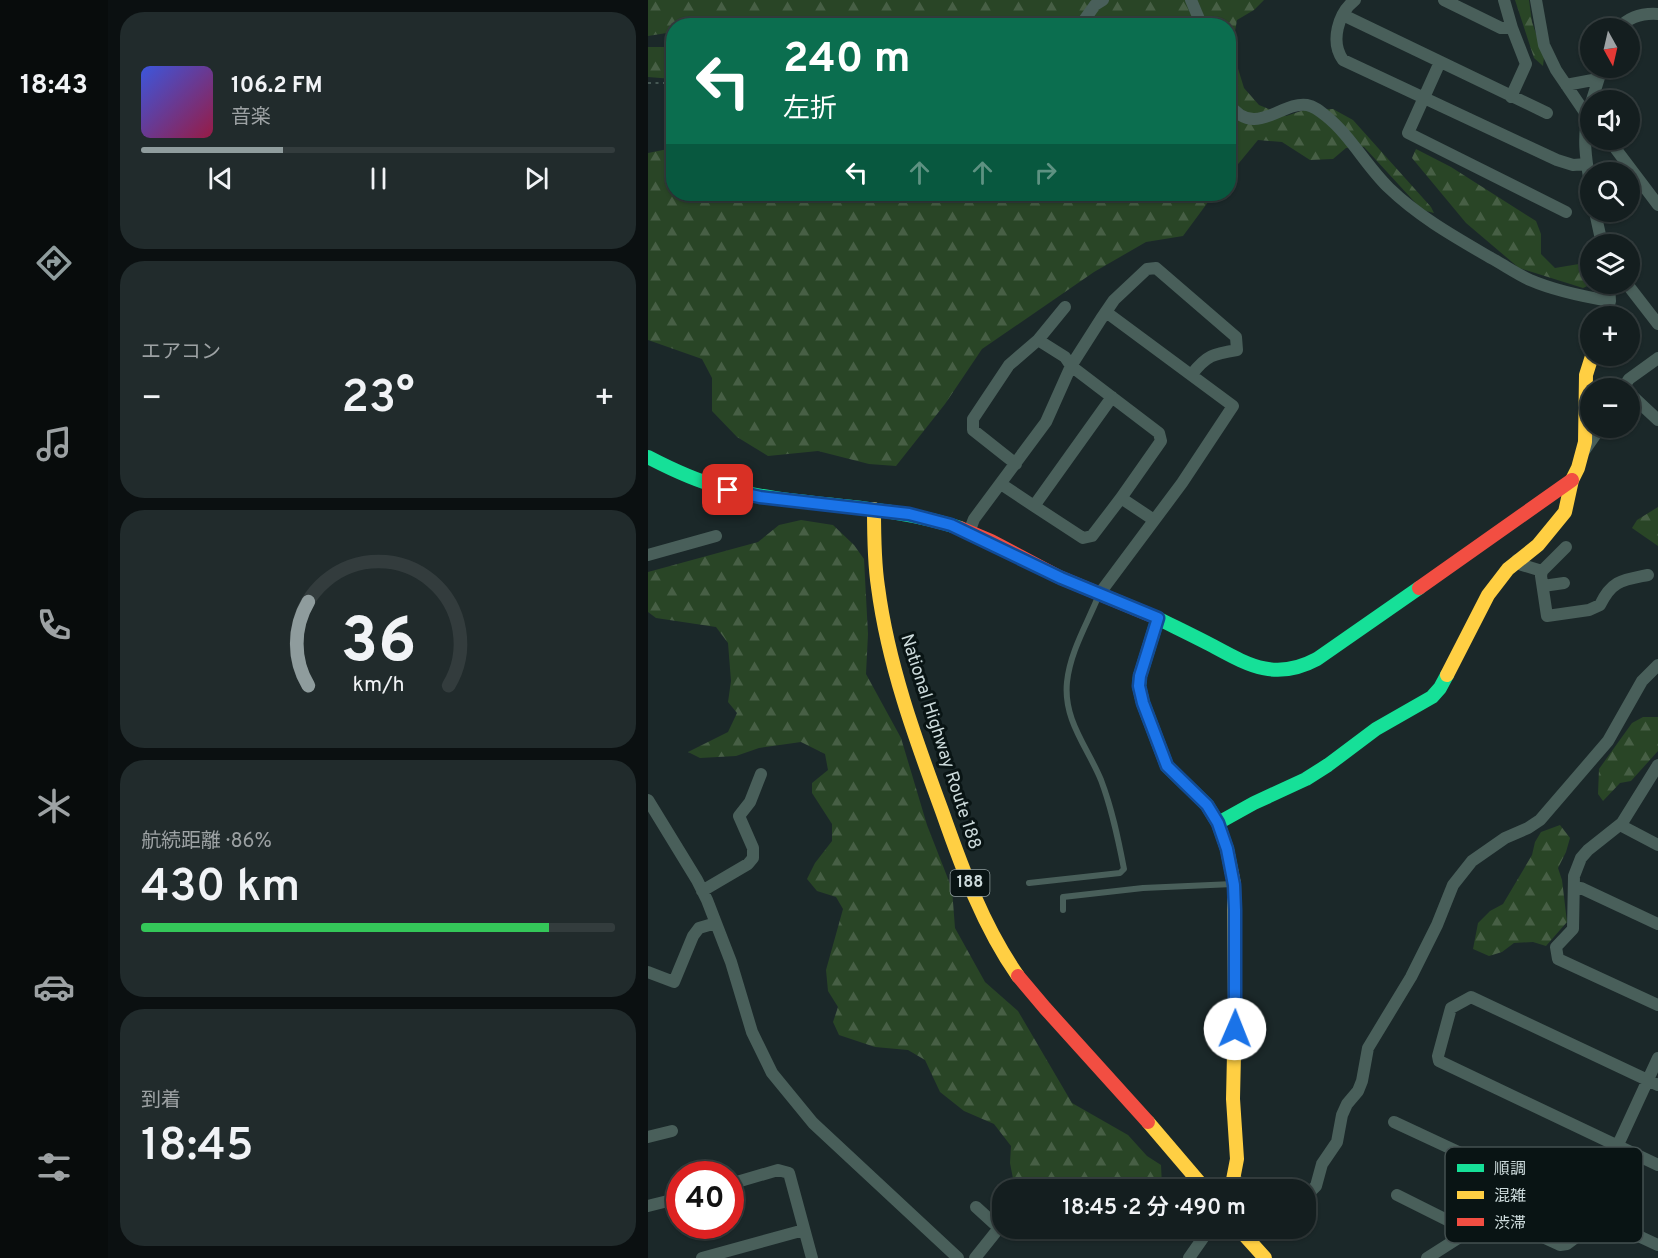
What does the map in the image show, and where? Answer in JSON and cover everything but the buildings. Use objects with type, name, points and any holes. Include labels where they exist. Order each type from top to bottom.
[{"type":"main road","points":[[1218,823],[1306,779],[1376,729],[1432,697],[1440,688],[1488,595],[1508,569],[1538,545],[1565,512],[1572,480],[1583,453],[1586,434],[1586,375],[1589,366]]},
{"type":"main road","points":[[648,457],[689,478],[728,490],[760,497],[909,514],[951,525],[1061,578],[1158,618],[1255,668],[1276,671],[1298,668],[1317,659],[1572,480]]},
{"type":"main road","name":"National Highway Route 188","points":[[874,509],[873,543],[879,602],[891,662],[959,858],[979,903],[1005,957],[1036,999],[1196,1179]]},
{"type":"main road","points":[[1158,618],[1140,676],[1139,686],[1143,703],[1167,766],[1207,805],[1218,823],[1227,849],[1234,885],[1233,1099],[1237,1151],[1234,1179]]},
{"type":"main road","points":[[1248,1239],[1265,1258]]},
{"type":"street","points":[[1086,18],[1095,5],[1104,0]]},
{"type":"street","points":[[1191,0],[1199,18]]},
{"type":"street","points":[[1355,0],[1348,5],[1336,29],[1339,55],[1343,60],[1557,160],[1580,165]]},
{"type":"street","points":[[1444,0],[1501,28],[1512,28]]},
{"type":"street","points":[[1504,0],[1526,64],[1511,97]]},
{"type":"street","points":[[1536,0],[1544,45],[1556,70],[1580,103]]},
{"type":"street","points":[[1632,18],[1642,14],[1658,14]]},
{"type":"street","points":[[1343,15],[1547,114]]},
{"type":"street","points":[[1440,62],[1408,133],[1566,212]]},
{"type":"street","points":[[1566,85],[1586,78]]},
{"type":"street","points":[[1236,112],[1251,118],[1264,118],[1298,105],[1308,105],[1318,109],[1332,121],[1388,187],[1410,207],[1447,233],[1531,280],[1610,301]]},
{"type":"street","points":[[1617,150],[1658,205]]},
{"type":"street","points":[[1645,186],[1658,186]]},
{"type":"street","points":[[969,532],[974,519],[1016,464],[1052,411],[1071,366],[1114,300],[1147,268],[1156,268],[1236,337],[1237,350],[1211,355],[1203,359],[1192,374]]},
{"type":"street","points":[[1609,306],[1610,294]]},
{"type":"street","points":[[1635,294],[1658,324]]},
{"type":"street","points":[[1016,464],[973,430],[973,419],[1009,365],[1038,340],[1065,307]]},
{"type":"street","points":[[1100,593],[1182,483],[1233,406],[1106,312]]},
{"type":"street","points":[[1001,484],[1083,538],[1092,536],[1161,441],[1159,433],[1071,366],[1065,357],[1038,340]]},
{"type":"street","points":[[1630,378],[1658,358]]},
{"type":"street","points":[[1034,506],[1112,397]]},
{"type":"street","points":[[1640,403],[1658,420]]},
{"type":"street","points":[[1583,453],[1593,438]]},
{"type":"street","points":[[1120,498],[1154,520]]},
{"type":"street","points":[[648,555],[716,536]]},
{"type":"street","points":[[1566,547],[1542,571],[1547,616],[1589,610],[1600,604],[1607,591],[1618,583],[1648,575]]},
{"type":"street","points":[[1517,561],[1542,571]]},
{"type":"street","points":[[1543,586],[1564,583]]},
{"type":"street","points":[[1316,1186],[1322,1164],[1337,1142],[1342,1115],[1362,1081],[1368,1048],[1411,977],[1457,879],[1472,861],[1505,838],[1540,820],[1608,741],[1642,681],[1658,665]]},
{"type":"street","points":[[1658,765],[1620,825],[1581,858],[1574,876],[1573,929],[1556,948],[1558,959],[1658,1005]]},
{"type":"street","points":[[702,891],[748,864],[753,858],[753,848],[739,816],[750,802],[761,774]]},
{"type":"street","points":[[648,800],[702,891],[731,962],[752,1032],[772,1073],[813,1123],[958,1258]]},
{"type":"street","points":[[1620,825],[1658,844]]},
{"type":"street","points":[[1574,888],[1581,888],[1658,924]]},
{"type":"street","points":[[648,972],[674,982],[693,936],[699,928],[716,924]]},
{"type":"street","points":[[1621,1147],[1439,1061],[1438,1056],[1451,1008],[1471,998],[1653,1083]]},
{"type":"street","points":[[1617,1145],[1653,1083],[1658,1058]]},
{"type":"street","points":[[1394,1122],[1447,1147]]},
{"type":"street","points":[[648,1137],[672,1131]]},
{"type":"street","points":[[1643,1158],[1658,1165]]},
{"type":"street","points":[[744,1180],[778,1170],[789,1173],[812,1258]]},
{"type":"street","points":[[1397,1195],[1445,1219]]},
{"type":"street","points":[[648,1206],[666,1202]]},
{"type":"street","points":[[975,1258],[999,1228],[976,1207]]},
{"type":"street","points":[[702,1258],[804,1230]]},
{"type":"street","points":[[1643,1238],[1658,1245]]},
{"type":"street","points":[[1189,1258],[1202,1239]]},
{"type":"street","points":[[1427,1258],[1450,1243]]},
{"type":"lane","points":[[1029,883],[1120,873],[1124,869],[1113,813],[1099,777],[1074,728],[1068,706],[1067,684],[1071,659],[1100,593]]},
{"type":"lane","points":[[1063,910],[1063,897],[1143,888],[1234,885]]},
{"type":"path","points":[[648,82],[666,83]]},
{"type":"green space","points":[[648,0],[1264,0],[1254,10],[1237,20],[1236,26],[1236,18],[666,18],[666,33],[648,36]]},
{"type":"green space","points":[[1515,0],[1529,0],[1532,22],[1544,57],[1543,66],[1534,58]]},
{"type":"green space","points":[[648,47],[666,47],[666,78],[648,77]]},
{"type":"green space","points":[[1236,62],[1244,88],[1259,105],[1286,116],[1304,110],[1333,109],[1353,120],[1434,213],[1422,210],[1364,147],[1346,148],[1333,159],[1310,160],[1282,142],[1258,140],[1236,167]]},
{"type":"green space","points":[[666,149],[666,201],[1209,201],[1183,236],[1146,242],[1094,272],[982,349],[945,404],[896,466],[869,464],[818,451],[768,456],[737,437],[712,411],[712,378],[702,359],[648,340],[648,153]]},
{"type":"green space","points":[[1416,149],[1451,167],[1536,221],[1541,234],[1541,254],[1555,268],[1580,264],[1580,287],[1519,268],[1466,223],[1412,158]]},
{"type":"green space","points":[[1658,507],[1658,546],[1632,528],[1637,520]]},
{"type":"green space","points":[[801,520],[833,525],[854,545],[864,559],[868,634],[866,674],[901,738],[927,825],[952,889],[955,928],[985,982],[1018,1011],[1072,1103],[1128,1135],[1147,1156],[1161,1165],[1162,1179],[1013,1179],[1010,1163],[1011,1146],[994,1124],[964,1111],[940,1092],[925,1060],[908,1050],[875,1047],[839,1035],[833,1022],[838,1007],[828,991],[826,970],[843,909],[836,897],[817,891],[807,879],[815,863],[832,841],[832,824],[812,793],[812,783],[828,770],[825,754],[801,742],[759,748],[736,756],[700,758],[688,752],[728,732],[737,713],[728,702],[731,681],[728,643],[716,627],[656,618],[648,612],[648,572],[758,542],[779,525]]},
{"type":"green space","points":[[1643,717],[1658,717],[1658,751],[1631,781],[1620,783],[1603,801],[1598,794],[1599,769],[1632,723]]},
{"type":"green space","points":[[1560,825],[1570,838],[1558,868],[1562,880],[1567,922],[1546,946],[1533,942],[1514,943],[1502,952],[1489,956],[1473,949],[1478,923],[1490,911],[1503,904],[1532,855],[1535,842],[1541,832]]},
{"type":"traffic: fast","points":[[648,457],[701,481],[750,494],[901,514],[960,528]]},
{"type":"traffic: fast","points":[[1155,617],[1251,665],[1276,670],[1289,669],[1317,659],[1419,588]]},
{"type":"traffic: fast","points":[[1158,618],[1140,676],[1139,686],[1143,703],[1167,766],[1207,805],[1218,823],[1231,869]]},
{"type":"traffic: fast","points":[[1218,823],[1306,779],[1328,765],[1376,729],[1432,697],[1447,675]]},
{"type":"traffic: slow","points":[[1447,675],[1488,595],[1508,569],[1538,545],[1565,512],[1572,480],[1585,442],[1586,375],[1589,366]]},
{"type":"traffic: slow","points":[[874,509],[878,587],[888,644],[904,700],[966,875],[994,937],[1018,976]]},
{"type":"traffic: slow","points":[[1231,869],[1234,884],[1233,1099],[1237,1159],[1233,1179]]},
{"type":"traffic: slow","points":[[1148,1122],[1197,1179]]},
{"type":"traffic: slow","points":[[1248,1239],[1265,1258]]},
{"type":"traffic: jam","points":[[1419,588],[1572,480]]},
{"type":"traffic: jam","points":[[960,528],[991,541],[1059,577],[1155,617]]},
{"type":"traffic: jam","points":[[1018,976],[1148,1122]]},
{"type":"route","points":[[728,490],[760,497],[909,514],[951,525],[1061,578],[1158,618],[1153,629],[1139,686],[1143,703],[1167,766],[1207,805],[1218,823],[1227,849],[1234,885],[1235,1029]]}]
